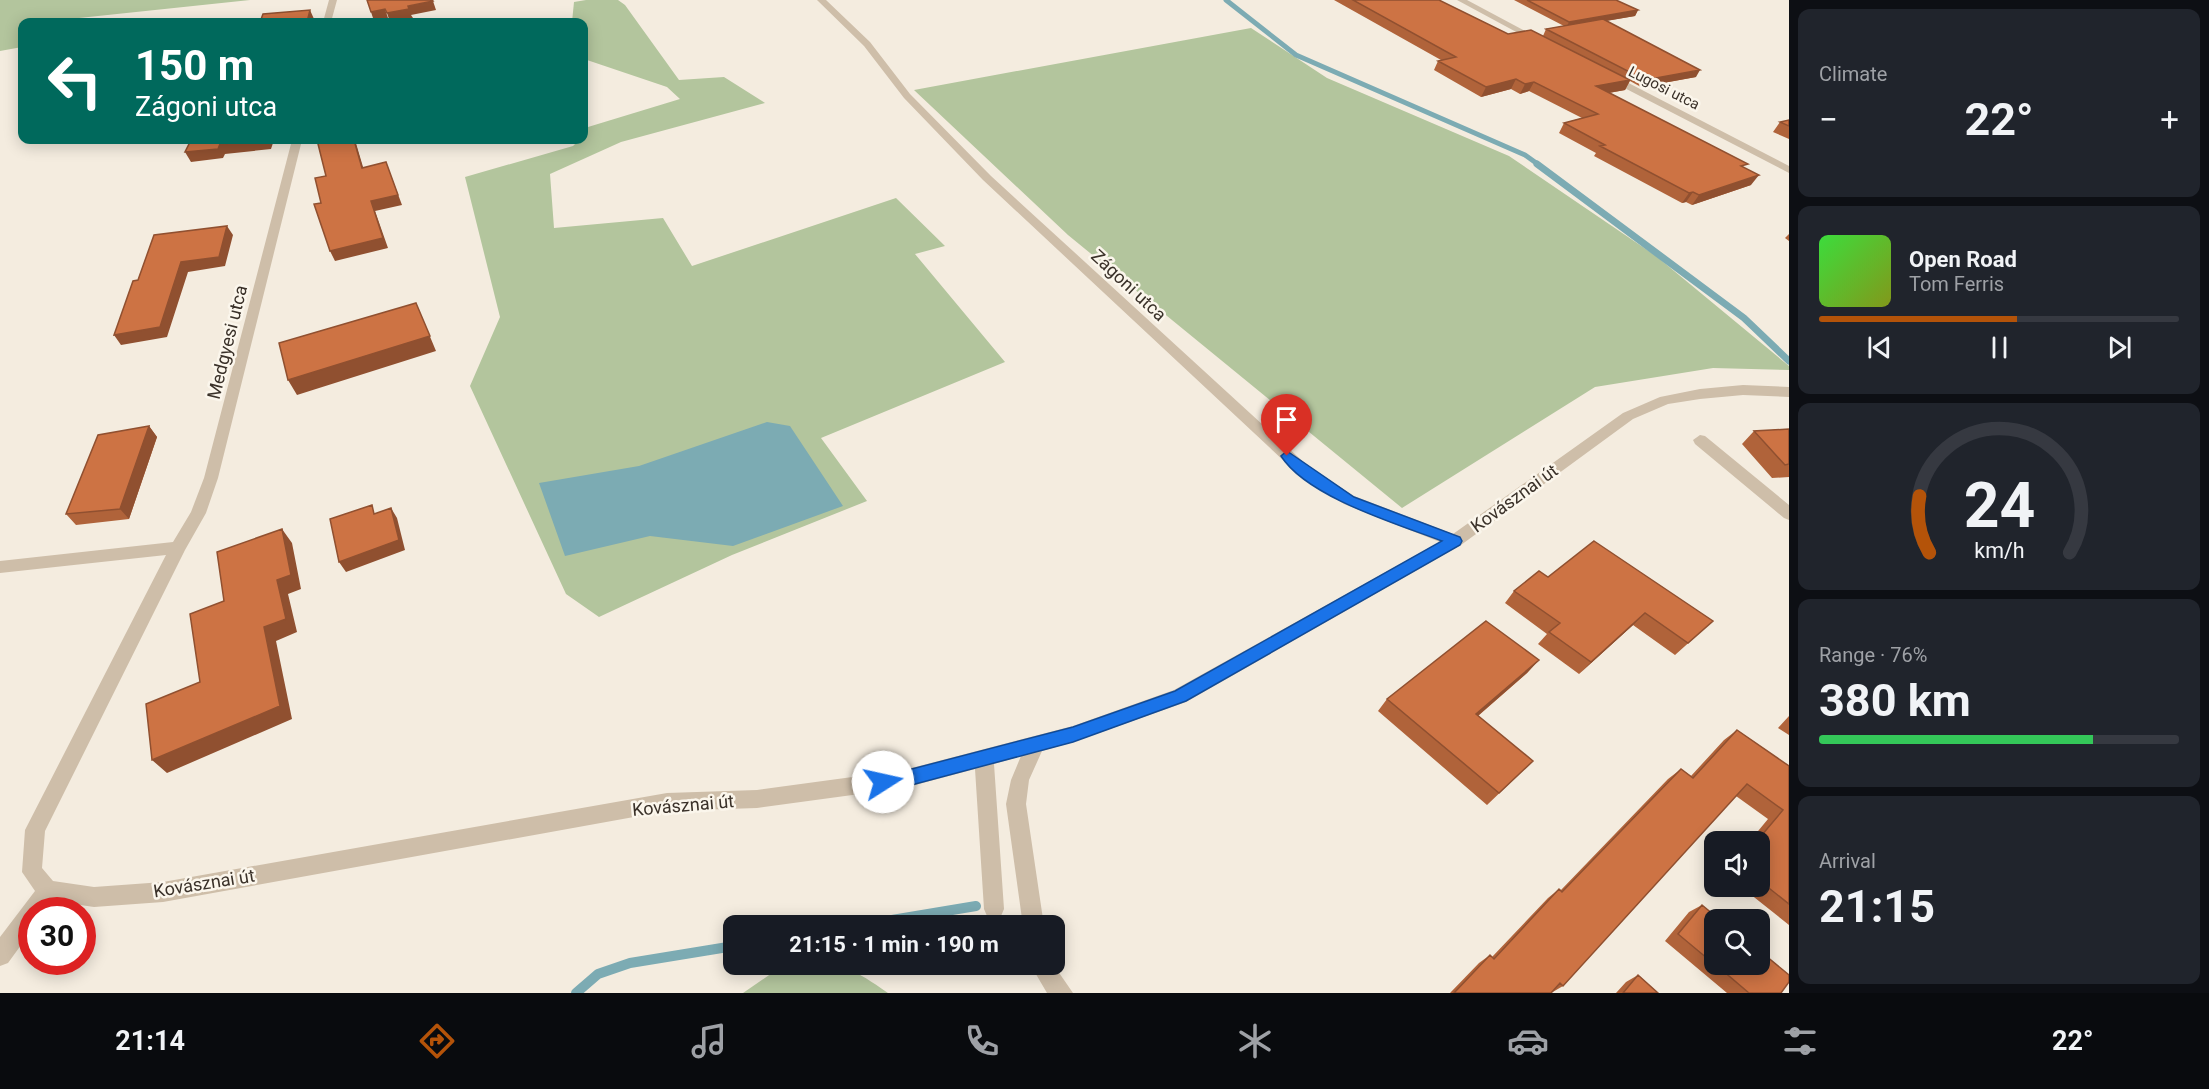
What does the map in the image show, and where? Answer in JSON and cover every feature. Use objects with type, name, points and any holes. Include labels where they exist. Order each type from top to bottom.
[{"type":"street","points":[[328,18],[333,0]]},
{"type":"street","name":"Zágoni utca","points":[[821,0],[867,44],[907,96],[987,178],[1304,471],[1349,500],[1455,541]]},
{"type":"street","points":[[1461,0],[1544,43]]},
{"type":"street","name":"Lugosi utca","points":[[1596,70],[1789,170]]},
{"type":"street","name":"Medgyesi utca","points":[[178,548],[198,513],[211,478],[296,144]]},
{"type":"street","name":"Kovásznai út","points":[[48,890],[94,897],[163,892],[667,802],[757,799],[904,779],[1073,734],[1180,696],[1455,541],[1629,416],[1665,400],[1700,394],[1743,390],[1789,392]]},
{"type":"street","points":[[1700,440],[1789,514]]},
{"type":"street","points":[[0,567],[178,548]]},
{"type":"street","points":[[43,897],[48,890],[32,872],[35,830],[178,548]]},
{"type":"street","points":[[1032,915],[1016,804],[1020,780],[1036,744]]},
{"type":"street","points":[[984,758],[994,909]]},
{"type":"street","points":[[0,955],[18,930]]},
{"type":"street","points":[[1047,975],[1062,993]]},
{"type":"green space","points":[[0,0],[250,0],[79,18],[18,18],[18,48],[0,51]]},
{"type":"green space","points":[[618,0],[625,5],[679,80],[724,77],[765,103],[621,142],[550,174],[554,228],[663,218],[692,266],[896,198],[945,246],[915,254],[1005,362],[821,438],[867,501],[732,555],[599,617],[566,594],[470,386],[500,317],[465,177],[575,144],[588,144],[588,127],[680,99],[667,87],[588,60],[588,18],[572,18],[574,2]]},
{"type":"green space","points":[[1251,28],[1327,78],[1509,156],[1656,256],[1789,366],[1789,370],[1713,368],[1595,387],[1402,508],[1068,235],[914,90]]},
{"type":"green space","points":[[769,975],[861,975],[888,993],[743,993]]},
{"type":"water","points":[[767,422],[790,426],[843,506],[733,546],[650,536],[565,556],[539,483],[639,466]]},
{"type":"building","points":[[367,0],[433,1],[387,13],[385,9],[371,12]]},
{"type":"building","points":[[1353,0],[1439,0],[1508,34],[1531,30],[1630,80],[1596,86],[1748,164],[1741,166],[1759,175],[1699,195],[1689,193],[1600,146],[1605,145],[1564,123],[1598,114],[1534,82],[1525,84],[1516,79],[1486,87],[1438,61],[1456,57]]},
{"type":"building","points":[[1527,0],[1616,0],[1638,10],[1569,22]]},
{"type":"building","points":[[310,10],[308,18],[262,18],[263,14]]},
{"type":"building","points":[[1603,19],[1700,70],[1645,80],[1546,29]]},
{"type":"building","points":[[1789,120],[1789,126],[1780,122]]},
{"type":"building","points":[[189,144],[220,144],[218,149],[185,152]]},
{"type":"building","points":[[318,144],[355,144],[362,168],[386,162],[398,195],[371,201],[383,238],[330,251],[314,204],[321,203],[315,178],[326,176]]},
{"type":"building","points":[[227,226],[219,257],[181,262],[160,327],[114,335],[133,281],[138,280],[154,235]]},
{"type":"building","points":[[416,303],[430,336],[288,380],[279,343]]},
{"type":"building","points":[[149,426],[120,509],[66,514],[98,435]]},
{"type":"building","points":[[1789,429],[1789,464],[1785,465],[1754,431]]},
{"type":"building","points":[[372,505],[374,514],[391,508],[399,540],[339,562],[330,519]]},
{"type":"building","points":[[282,529],[291,575],[277,580],[286,619],[264,627],[280,706],[152,760],[146,704],[200,682],[190,614],[224,601],[217,552]]},
{"type":"building","points":[[1594,541],[1713,621],[1688,643],[1645,613],[1591,662],[1549,632],[1560,623],[1514,591],[1539,571],[1548,577]]},
{"type":"building","points":[[1486,621],[1539,660],[1476,714],[1533,761],[1499,793],[1387,699]]},
{"type":"building","points":[[1737,730],[1789,766],[1789,904],[1770,889],[1770,831],[1765,831],[1783,810],[1747,784],[1563,986],[1560,983],[1551,993],[1454,993],[1490,955],[1494,959],[1559,889],[1562,892],[1681,769],[1693,778]]},
{"type":"building","points":[[1702,905],[1707,909],[1704,909],[1704,956],[1678,934]]},
{"type":"building","points":[[1770,959],[1789,975],[1789,982],[1781,993],[1749,993],[1728,975],[1770,975]]},
{"type":"building","points":[[1638,975],[1658,993],[1623,993]]},
{"type":"waterway","points":[[1226,0],[1296,55],[1525,155],[1539,165]]},
{"type":"waterway","points":[[1537,164],[1744,318],[1789,361]]},
{"type":"waterway","points":[[922,915],[976,906]]},
{"type":"waterway","points":[[576,993],[598,974],[630,963],[723,948]]},
{"type":"route","points":[[883,782],[904,779],[1073,734],[1180,696],[1455,541],[1349,500],[1304,471],[1287,456]]}]
